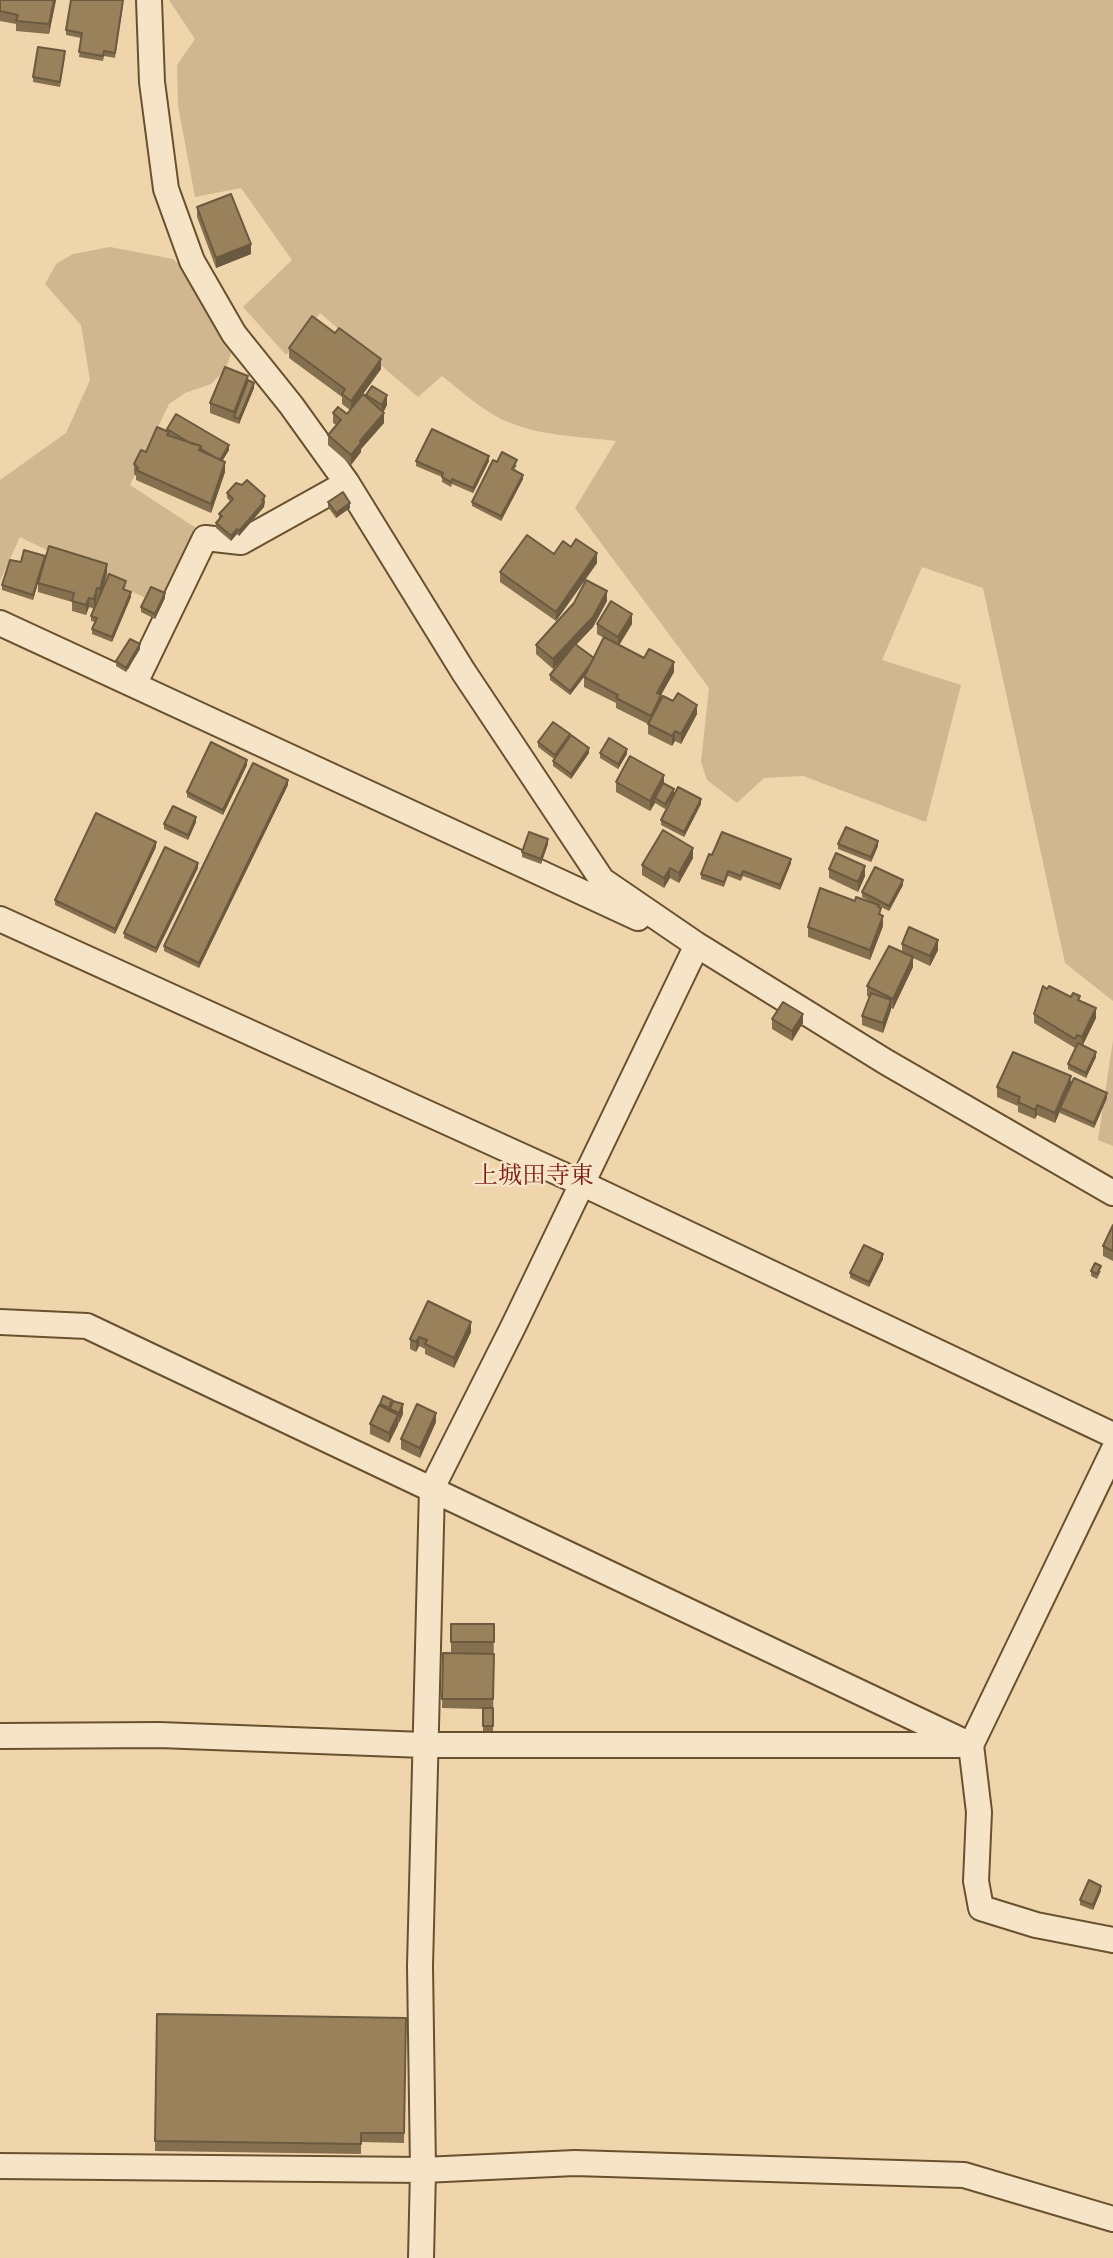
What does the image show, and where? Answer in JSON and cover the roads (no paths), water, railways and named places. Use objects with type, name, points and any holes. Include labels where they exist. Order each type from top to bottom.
[{"type":"street","points":[[149,0],[152,82],[166,188],[192,261],[234,334],[291,405],[346,483],[463,671],[602,880],[697,945],[886,1062],[1113,1193]]},
{"type":"street","points":[[134,685],[205,537],[241,542],[346,483]]},
{"type":"street","points":[[0,623],[697,945]]},
{"type":"street","points":[[0,919],[581,1183],[1113,1435]]},
{"type":"street","points":[[421,2258],[423,2170],[420,1966],[432,1488],[697,945]]},
{"type":"street","points":[[0,1322],[88,1326],[971,1745]]},
{"type":"street","points":[[1113,1451],[971,1745],[979,1812],[976,1881],[981,1908],[1035,1925],[1113,1940]]},
{"type":"street","points":[[0,1736],[159,1735],[424,1745],[971,1745]]},
{"type":"street","points":[[0,2166],[423,2170],[575,2163],[964,2175],[1113,2219]]},
{"type":"district","name":"上城田寺東","points":[[534,1177]]}]
